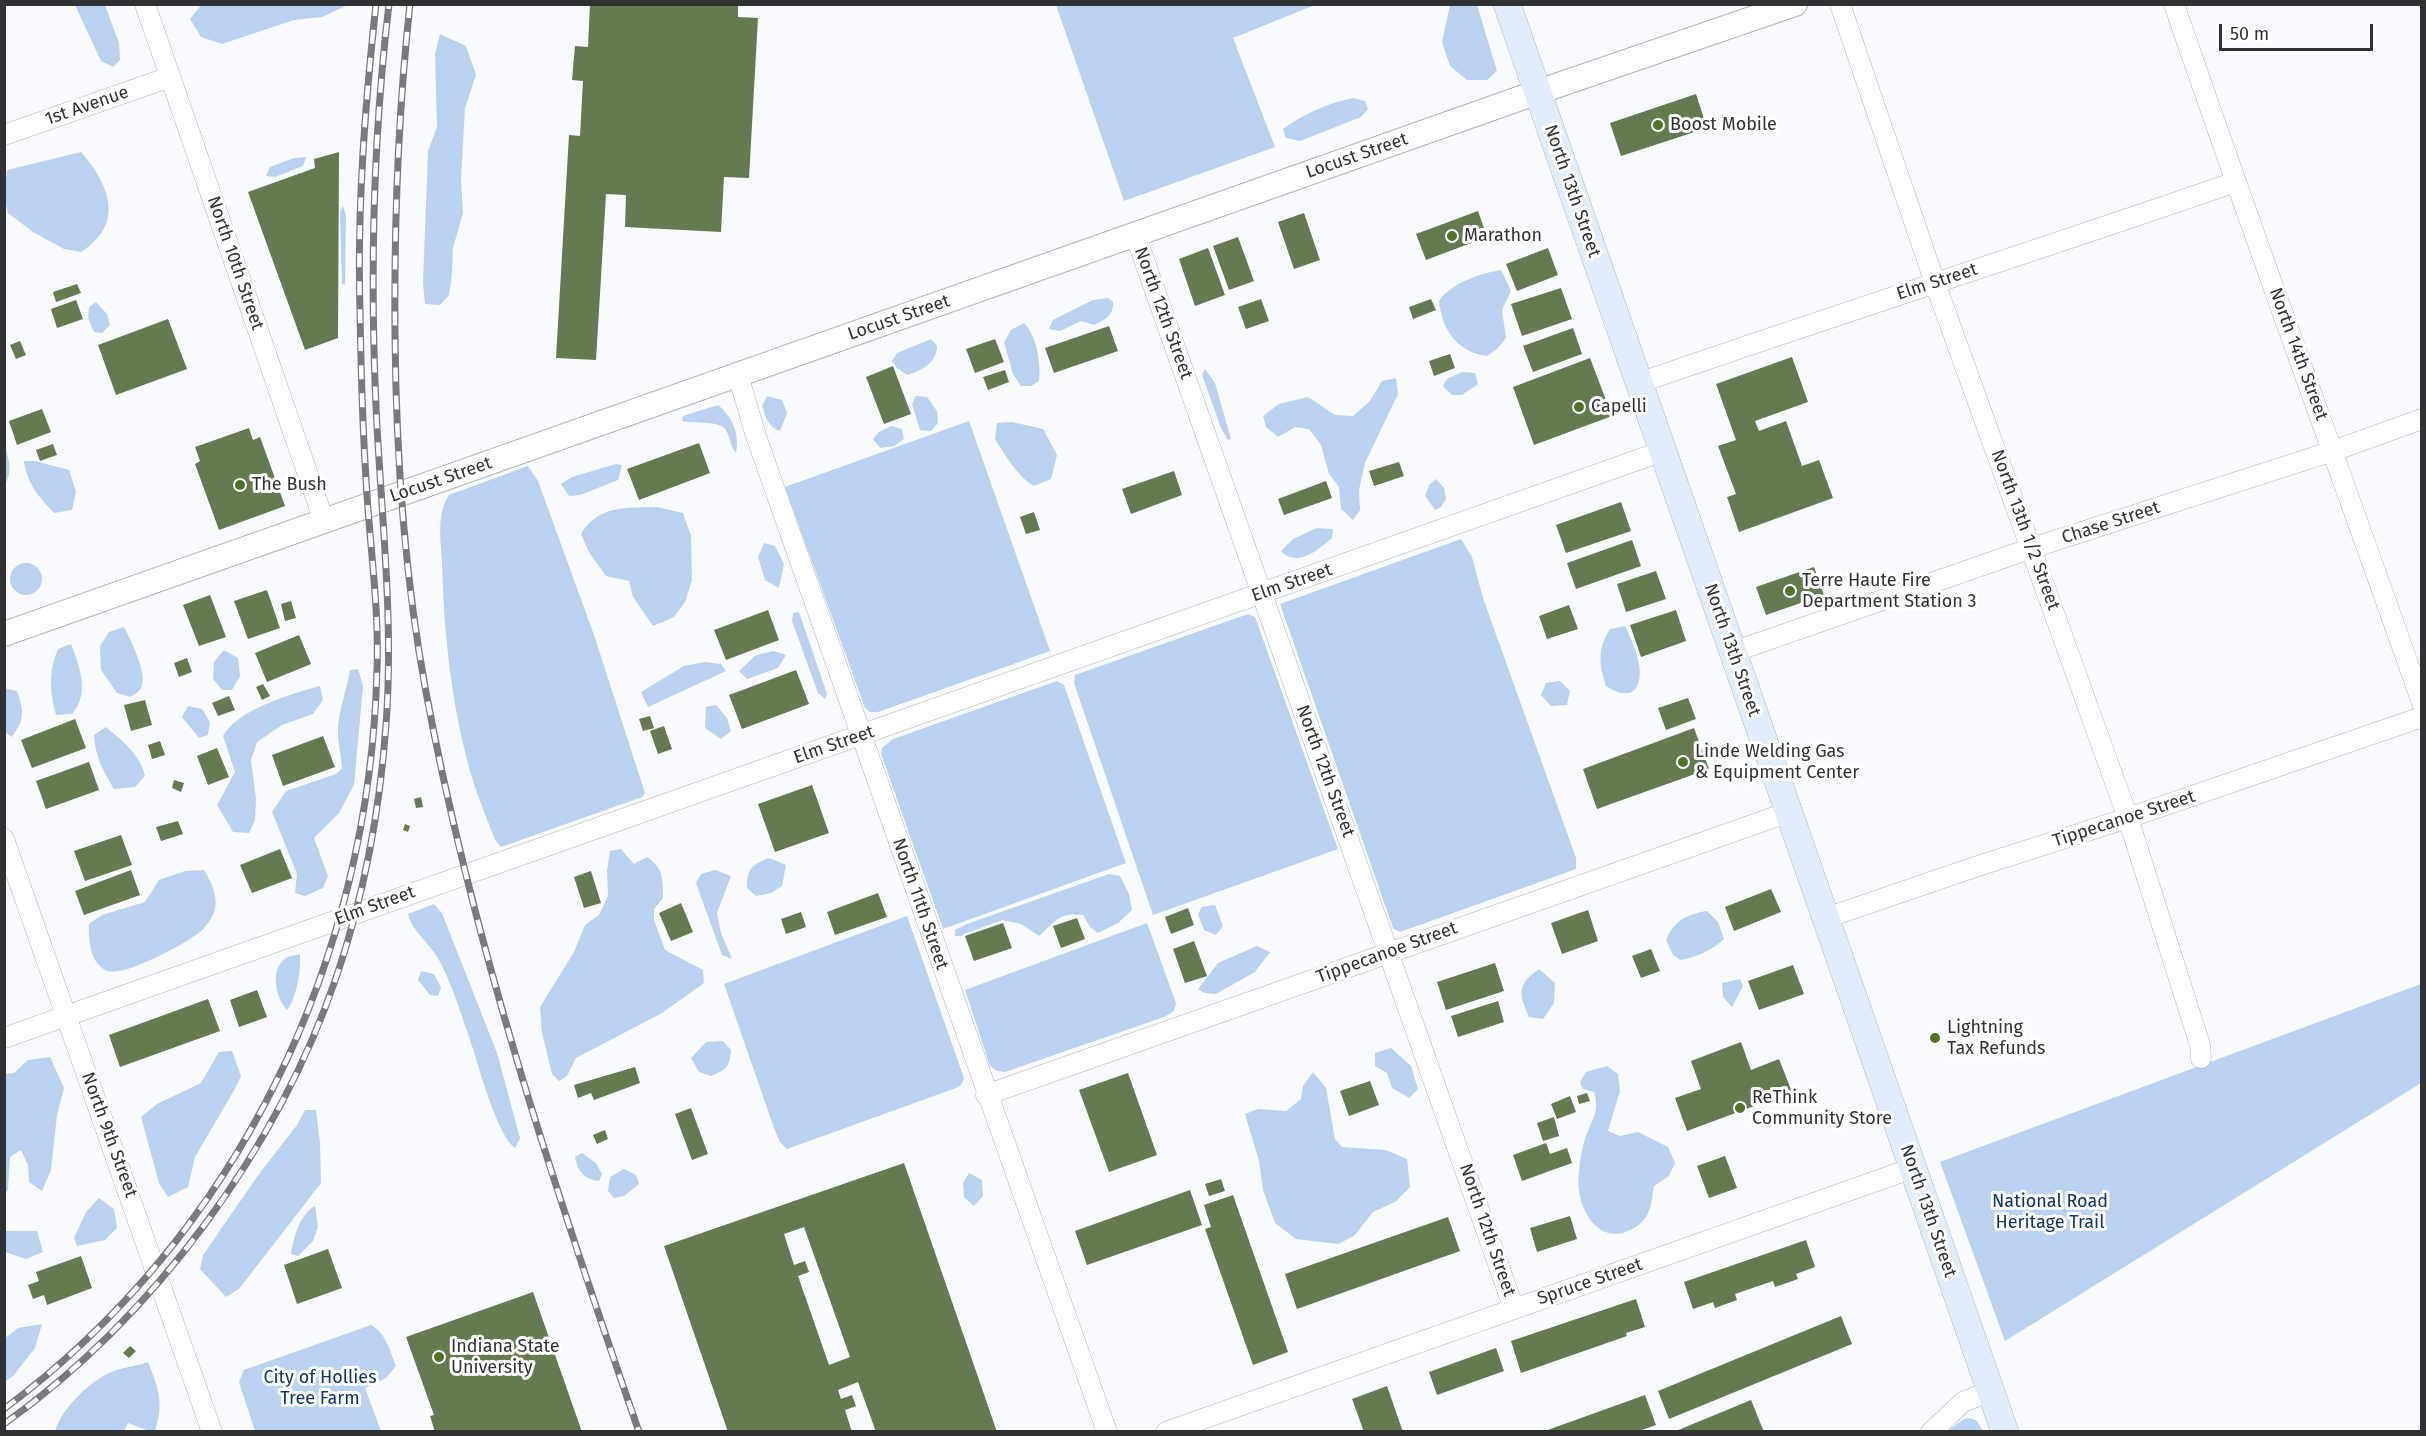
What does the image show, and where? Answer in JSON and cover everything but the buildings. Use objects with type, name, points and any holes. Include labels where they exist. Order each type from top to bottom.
[{"type":"main road","name":"North 13th Street","points":[[1507,4],[2005,1431]]},
{"type":"street","name":"North 10th Street","points":[[145,4],[324,521]]},
{"type":"street","name":"Locust Street","points":[[4,634],[1538,92],[1795,4]]},
{"type":"street","name":"North 13th 1/2 Street","points":[[1840,4],[1935,282],[2128,819],[2200,1045],[2201,1058]]},
{"type":"street","name":"North 14th Street","points":[[2175,4],[2235,182],[2333,451],[2421,703]]},
{"type":"street","name":"1st Avenue","points":[[4,135],[170,77]]},
{"type":"street","name":"Elm Street","points":[[1639,383],[1935,282],[2081,236],[2235,182]]},
{"type":"street","name":"North 12th Street","points":[[1135,234],[1514,1309]]},
{"type":"street","name":"North 11th Street","points":[[738,375],[756,436],[986,1095],[1107,1431]]},
{"type":"street","name":"Chase Street","points":[[1733,651],[2032,548],[2333,451],[2421,419]]},
{"type":"street","name":"Elm Street","points":[[4,1038],[1663,451]]},
{"type":"street","name":"Tippecanoe Street","points":[[1826,918],[1978,866],[2128,819],[2421,717]]},
{"type":"street","name":"Tippecanoe Street","points":[[986,1095],[1788,812]]},
{"type":"street","name":"North 9th Street","points":[[4,839],[212,1431]]},
{"type":"street","name":"Spruce Street","points":[[1166,1431],[1913,1168]]},
{"type":"street","points":[[1931,1431],[1963,1402],[1991,1391]]},
{"type":"green space","points":[[75,5],[105,5],[119,43],[120,60],[113,67],[101,61]]},
{"type":"green space","points":[[201,5],[348,5],[322,17],[294,20],[222,44],[201,37],[190,19]]},
{"type":"green space","points":[[1056,5],[1315,5],[1233,38],[1275,147],[1124,201]]},
{"type":"green space","points":[[1450,5],[1477,5],[1497,71],[1487,80],[1467,80],[1450,66],[1442,42]]},
{"type":"green space","points":[[440,34],[466,46],[476,75],[465,108],[461,179],[463,213],[453,248],[449,295],[440,305],[425,304],[423,283],[428,151],[437,127],[435,54]]},
{"type":"green space","points":[[1353,98],[1365,101],[1368,109],[1361,117],[1300,141],[1286,138],[1283,129],[1299,119],[1325,106]]},
{"type":"green space","points":[[81,152],[105,191],[108,217],[104,229],[95,241],[81,252],[64,249],[33,232],[8,213],[4,196],[7,170]]},
{"type":"green space","points":[[306,157],[303,166],[275,177],[266,176],[270,167],[294,158]]},
{"type":"green space","points":[[343,206],[346,215],[345,285],[342,284],[340,213]]},
{"type":"green space","points":[[1501,270],[1511,291],[1502,310],[1506,338],[1487,356],[1476,354],[1467,350],[1453,338],[1444,321],[1439,301],[1451,289],[1467,280]]},
{"type":"green space","points":[[1108,298],[1113,302],[1112,310],[1108,317],[1098,323],[1094,325],[1081,321],[1060,331],[1049,329],[1053,320],[1093,300]]},
{"type":"green space","points":[[96,302],[107,314],[110,325],[102,333],[94,332],[88,318],[89,307]]},
{"type":"green space","points":[[1024,323],[1035,342],[1039,358],[1039,381],[1031,386],[1021,386],[1013,374],[1004,342],[1011,330]]},
{"type":"green space","points":[[931,339],[937,346],[934,357],[918,371],[907,375],[892,361],[897,353]]},
{"type":"green space","points":[[1205,369],[1215,383],[1231,439],[1228,440],[1221,428],[1202,375]]},
{"type":"green space","points":[[1462,372],[1475,373],[1478,384],[1462,395],[1452,395],[1443,386],[1447,379]]},
{"type":"green space","points":[[1396,378],[1398,394],[1365,463],[1359,490],[1360,510],[1353,520],[1341,509],[1339,487],[1329,474],[1321,445],[1309,429],[1295,427],[1278,437],[1266,427],[1263,416],[1279,404],[1308,397],[1335,415],[1353,416],[1370,401],[1382,381]]},
{"type":"green space","points":[[767,396],[782,400],[787,413],[780,431],[770,424],[762,406]]},
{"type":"green space","points":[[916,396],[927,397],[937,411],[938,423],[931,431],[920,430],[912,404]]},
{"type":"green space","points":[[718,405],[734,426],[737,439],[736,453],[723,427],[682,421],[683,416]]},
{"type":"green space","points":[[969,421],[1050,651],[878,712],[870,712],[865,708],[785,487]]},
{"type":"green space","points":[[1012,422],[1043,429],[1057,455],[1051,479],[1034,486],[1017,471],[1008,459],[995,439],[997,423]]},
{"type":"green space","points":[[891,426],[902,429],[904,439],[894,446],[880,448],[873,439],[879,432]]},
{"type":"green space","points":[[5,447],[10,470],[5,484]]},
{"type":"green space","points":[[24,461],[35,461],[69,470],[76,492],[72,510],[54,513],[31,483]]},
{"type":"green space","points":[[616,464],[622,465],[618,480],[580,495],[569,496],[561,484],[572,477]]},
{"type":"green space","points":[[528,466],[538,481],[594,635],[645,793],[642,797],[501,847],[495,840],[474,784],[460,730],[450,674],[445,619],[441,519],[449,495]]},
{"type":"green space","points":[[1436,479],[1444,488],[1446,499],[1441,507],[1435,510],[1425,496],[1429,485]]},
{"type":"green space","points":[[657,507],[683,513],[691,536],[692,580],[685,602],[674,617],[653,626],[633,597],[629,581],[606,576],[589,552],[581,534],[588,525],[604,513],[624,508]]},
{"type":"green space","points":[[1317,528],[1333,529],[1332,538],[1314,552],[1294,558],[1281,551],[1293,539]]},
{"type":"green space","points":[[1461,539],[1472,557],[1483,598],[1576,858],[1576,869],[1400,932],[1393,928],[1280,604]]},
{"type":"green space","points":[[764,543],[775,546],[784,564],[779,588],[765,580],[758,557]]},
{"type":"green space","points":[[26,563],[37,568],[42,579],[37,590],[26,595],[15,590],[10,579],[15,568]]},
{"type":"green space","points":[[799,612],[827,694],[825,699],[818,693],[792,621],[793,613]]},
{"type":"green space","points":[[1248,614],[1255,617],[1338,849],[1153,915],[1074,683],[1075,675]]},
{"type":"green space","points":[[1625,626],[1636,652],[1640,672],[1637,687],[1632,692],[1626,693],[1617,692],[1606,686],[1600,657],[1603,643],[1610,629]]},
{"type":"green space","points":[[124,627],[138,657],[143,682],[138,692],[130,697],[117,693],[101,670],[100,646],[109,632]]},
{"type":"green space","points":[[71,644],[82,680],[81,698],[72,714],[56,715],[51,690],[51,674],[58,649]]},
{"type":"green space","points":[[224,650],[238,658],[240,676],[232,690],[222,690],[213,679],[214,662]]},
{"type":"green space","points":[[774,651],[786,655],[778,668],[747,679],[739,671],[756,655]]},
{"type":"green space","points":[[705,662],[721,664],[726,671],[648,707],[641,692],[684,666]]},
{"type":"green space","points":[[358,669],[363,686],[354,785],[339,813],[314,838],[328,876],[323,888],[305,896],[295,893],[297,874],[272,812],[286,791],[336,774],[342,768],[338,736],[339,719],[350,670]]},
{"type":"green space","points":[[1057,681],[1064,685],[1126,863],[943,929],[881,754],[882,748],[893,739]]},
{"type":"green space","points":[[1560,681],[1570,691],[1567,705],[1551,706],[1541,695],[1546,683]]},
{"type":"green space","points":[[320,686],[323,700],[313,714],[282,725],[257,742],[251,760],[256,799],[255,820],[249,833],[233,832],[217,805],[235,772],[223,736],[230,726],[253,710],[281,698]]},
{"type":"green space","points":[[4,688],[17,691],[22,710],[21,720],[12,737],[5,732]]},
{"type":"green space","points":[[716,705],[727,718],[731,731],[721,739],[705,728],[706,707]]},
{"type":"green space","points":[[188,706],[202,709],[210,722],[208,735],[199,738],[182,717]]},
{"type":"green space","points":[[106,727],[130,749],[143,768],[145,776],[135,787],[114,789],[103,770],[94,735]]},
{"type":"green space","points":[[621,849],[634,864],[647,857],[660,870],[663,898],[654,909],[654,920],[665,950],[703,970],[704,983],[662,1013],[576,1058],[567,1076],[559,1081],[552,1074],[542,1033],[540,1007],[574,952],[585,925],[599,915],[608,896],[607,871],[610,851]]},
{"type":"green space","points":[[769,858],[786,865],[782,886],[771,893],[756,896],[747,888],[749,872],[758,863]]},
{"type":"green space","points":[[204,870],[213,889],[216,904],[207,925],[200,932],[169,951],[127,969],[108,971],[97,963],[91,951],[89,924],[102,915],[145,902],[159,880],[185,871]]},
{"type":"green space","points":[[715,870],[731,876],[717,913],[721,933],[732,959],[722,955],[696,883],[701,874]]},
{"type":"green space","points":[[1109,874],[1120,876],[1129,894],[1132,910],[1118,923],[1098,933],[1090,927],[1083,915],[1075,914],[1058,919],[1039,936],[1021,924],[1002,920],[962,936],[955,936],[955,930],[967,924]]},
{"type":"green space","points":[[434,904],[442,913],[497,1053],[520,1138],[515,1148],[508,1140],[494,1113],[444,969],[410,921],[408,914]]},
{"type":"green space","points":[[1215,905],[1223,926],[1216,935],[1204,930],[1198,914],[1202,907]]},
{"type":"green space","points":[[1707,911],[1718,922],[1724,939],[1709,950],[1693,957],[1681,960],[1673,955],[1666,940],[1669,933],[1687,916]]},
{"type":"green space","points":[[907,916],[964,1078],[962,1084],[787,1149],[780,1142],[774,1128],[724,984]]},
{"type":"green space","points":[[1147,923],[1176,1003],[1174,1011],[1164,1017],[1005,1072],[997,1071],[990,1066],[965,990]]},
{"type":"green space","points":[[1257,946],[1270,952],[1255,972],[1216,994],[1204,993],[1198,989],[1218,963]]},
{"type":"green space","points":[[300,954],[298,983],[287,1010],[277,992],[277,969],[286,958]]},
{"type":"green space","points":[[1539,969],[1555,983],[1554,1003],[1543,1019],[1529,1017],[1522,996],[1526,980]]},
{"type":"green space","points":[[421,971],[434,974],[441,987],[438,996],[430,995],[418,980]]},
{"type":"green space","points":[[1740,979],[1743,986],[1732,1007],[1723,997],[1722,983]]},
{"type":"green space","name":"National Road Heritage Trail","points":[[2421,984],[2421,1083],[2005,1341],[1940,1162]]},
{"type":"green space","points":[[723,1041],[731,1050],[730,1060],[726,1067],[711,1076],[699,1072],[691,1058],[706,1042]]},
{"type":"green space","points":[[1391,1048],[1411,1066],[1418,1089],[1409,1098],[1392,1088],[1387,1073],[1375,1066],[1375,1053]]},
{"type":"green space","points":[[232,1051],[241,1076],[195,1157],[188,1187],[168,1197],[159,1183],[141,1117],[157,1104],[201,1083],[219,1052]]},
{"type":"green space","points":[[50,1057],[64,1088],[57,1115],[51,1170],[42,1191],[29,1182],[28,1165],[21,1150],[10,1157],[8,1190],[5,1194],[5,1074],[14,1073],[28,1060]]},
{"type":"green space","points":[[1607,1066],[1618,1074],[1620,1091],[1608,1131],[1620,1136],[1638,1132],[1668,1147],[1675,1163],[1669,1176],[1654,1186],[1648,1213],[1640,1224],[1618,1234],[1601,1230],[1594,1224],[1584,1209],[1579,1191],[1579,1171],[1583,1148],[1596,1104],[1594,1092],[1583,1089],[1580,1082],[1586,1072]]},
{"type":"green space","points":[[1313,1072],[1326,1088],[1335,1139],[1342,1147],[1386,1150],[1407,1159],[1410,1187],[1395,1202],[1373,1212],[1354,1236],[1338,1244],[1296,1239],[1275,1223],[1263,1190],[1259,1161],[1245,1114],[1258,1109],[1286,1111],[1301,1099],[1303,1086]]},
{"type":"green space","points":[[305,1110],[316,1110],[321,1183],[239,1289],[226,1297],[200,1269],[203,1255],[259,1174],[297,1125]]},
{"type":"green space","points":[[582,1153],[596,1163],[602,1174],[599,1181],[586,1177],[578,1167],[575,1157]]},
{"type":"green space","points":[[624,1169],[636,1175],[639,1184],[624,1196],[614,1198],[608,1191],[610,1177]]},
{"type":"green space","points":[[969,1173],[982,1180],[983,1196],[974,1206],[964,1197],[963,1183]]},
{"type":"green space","points":[[99,1198],[114,1209],[117,1228],[105,1240],[77,1246],[74,1238],[86,1212]]},
{"type":"green space","points":[[315,1206],[318,1227],[313,1241],[298,1256],[291,1254],[301,1221]]},
{"type":"green space","points":[[4,1231],[37,1231],[43,1252],[26,1259],[5,1252]]},
{"type":"green space","points":[[42,1324],[35,1348],[13,1376],[5,1382],[5,1338],[18,1328]]},
{"type":"green space","name":"City of Hollies Tree Farm","points":[[371,1325],[384,1338],[396,1366],[386,1378],[365,1388],[381,1431],[255,1431],[239,1382],[244,1370]]},
{"type":"green space","points":[[148,1362],[160,1404],[155,1431],[128,1423],[124,1431],[55,1431],[69,1406],[91,1384],[122,1368]]},
{"type":"green space","points":[[1970,1418],[1977,1421],[1983,1431],[1947,1431],[1964,1419]]},
{"type":"railway","points":[[4,1409],[87,1339],[160,1260],[223,1174],[276,1082],[318,984],[349,882],[369,777],[377,669],[376,609],[364,434],[359,272],[363,157],[376,4]]},
{"type":"railway","points":[[4,1424],[59,1381],[111,1333],[160,1281],[205,1225],[245,1165],[281,1104],[312,1040],[347,945],[363,883],[375,820],[383,757],[388,685],[388,606],[376,407],[373,256],[379,105],[389,4]]},
{"type":"railway","points":[[410,4],[402,86],[398,169],[395,334],[399,469],[418,648],[445,786],[492,973],[547,1158],[639,1432]]},
{"type":"place","name":"Boost Mobile","points":[[1658,125]]},
{"type":"place","name":"Marathon","points":[[1452,236]]},
{"type":"place","name":"Capelli","points":[[1579,407]]},
{"type":"place","name":"The Bush","points":[[240,485]]},
{"type":"place","name":"Terre Haute Fire Department Station 3","points":[[1790,591]]},
{"type":"place","name":"Linde Welding Gas & Equipment Center","points":[[1683,762]]},
{"type":"place","name":"Lightning Tax Refunds","points":[[1935,1038]]},
{"type":"place","name":"ReThink Community Store","points":[[1740,1108]]},
{"type":"place","name":"Indiana State University","points":[[439,1357]]}]
